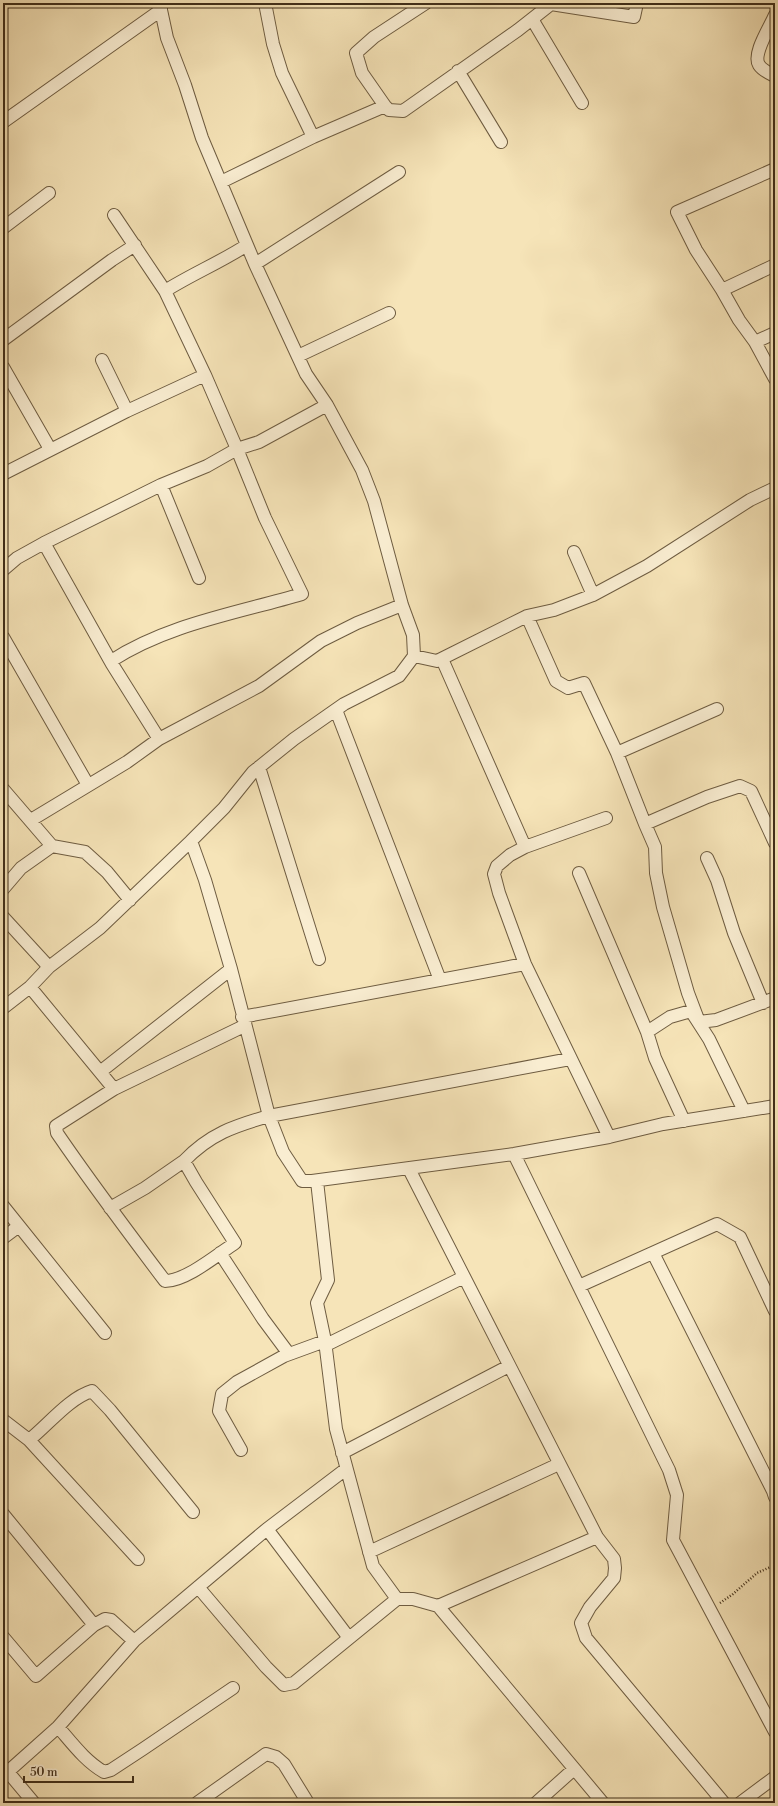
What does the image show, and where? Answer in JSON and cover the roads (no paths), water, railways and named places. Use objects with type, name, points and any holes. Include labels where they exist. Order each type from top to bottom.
[{"type":"street","points":[[265,3],[272,44],[282,73],[313,137]]},
{"type":"street","points":[[426,3],[374,37],[356,52],[362,72],[389,110],[403,111],[551,4],[634,17],[637,3]]},
{"type":"street","points":[[3,122],[161,7],[167,38],[185,85],[202,138],[255,264],[306,374],[327,405],[367,482],[374,500],[402,605],[413,635],[414,656],[399,676],[336,710],[294,739],[253,772],[224,808],[130,900],[100,928],[49,967],[30,987],[3,1008]]},
{"type":"street","points":[[775,15],[757,54],[758,64],[763,70],[775,76]]},
{"type":"street","points":[[532,19],[582,102]]},
{"type":"street","points":[[458,71],[501,142]]},
{"type":"street","points":[[221,182],[313,137],[385,106]]},
{"type":"street","points":[[775,169],[677,212],[696,250],[722,290],[739,320],[755,342],[775,379]]},
{"type":"street","points":[[255,264],[399,172]]},
{"type":"street","points":[[3,228],[49,193]]},
{"type":"street","points":[[111,661],[139,646],[180,629],[302,594],[265,518],[205,375],[165,291],[114,215]]},
{"type":"street","points":[[3,340],[112,260],[135,245]]},
{"type":"street","points":[[165,291],[180,281],[226,259],[247,245]]},
{"type":"street","points":[[722,290],[775,266]]},
{"type":"street","points":[[298,356],[389,313]]},
{"type":"street","points":[[755,342],[775,333]]},
{"type":"street","points":[[102,360],[127,411]]},
{"type":"street","points":[[3,367],[50,450]]},
{"type":"street","points":[[3,474],[127,411],[205,375]]},
{"type":"street","points":[[3,570],[17,558],[44,543],[161,485],[207,466],[237,449],[259,442],[327,405]]},
{"type":"street","points":[[161,485],[200,578]]},
{"type":"street","points":[[414,656],[437,661],[527,616],[554,610],[593,595],[647,566],[750,500],[775,488]]},
{"type":"street","points":[[44,543],[111,661],[159,739]]},
{"type":"street","points":[[574,552],[593,595]]},
{"type":"street","points":[[30,820],[127,762],[159,739],[258,686],[321,641],[357,623],[402,605]]},
{"type":"street","points":[[527,616],[556,681],[568,688],[584,683],[617,753],[655,847],[656,873],[663,908],[688,993],[699,1022],[744,1111]]},
{"type":"street","points":[[3,637],[88,785]]},
{"type":"street","points":[[442,659],[524,847]]},
{"type":"street","points":[[617,753],[717,709]]},
{"type":"street","points":[[336,710],[440,980]]},
{"type":"street","points":[[259,767],[319,960]]},
{"type":"street","points":[[645,824],[707,797],[740,786],[751,791],[775,843]]},
{"type":"street","points":[[3,789],[52,846],[85,852],[107,872],[130,900]]},
{"type":"street","points":[[606,818],[524,847],[510,855],[497,866],[494,874],[499,894],[526,964],[570,1059],[583,1081],[609,1136]]},
{"type":"street","points":[[191,841],[205,880],[231,969],[243,1021],[269,1116],[284,1152],[302,1181],[409,1169],[514,1154],[684,1121],[775,1106]]},
{"type":"street","points":[[3,889],[21,868],[52,846]]},
{"type":"street","points":[[707,858],[717,880],[734,933],[763,1003]]},
{"type":"street","points":[[579,873],[647,1032],[655,1058],[684,1121]]},
{"type":"street","points":[[3,917],[49,967]]},
{"type":"street","points":[[184,1161],[235,1243],[186,1274],[172,1281],[165,1280],[110,1208],[57,1133],[56,1126],[114,1088],[243,1021],[440,980],[526,964]]},
{"type":"street","points":[[100,1072],[231,969]]},
{"type":"street","points":[[30,987],[114,1088]]},
{"type":"street","points":[[699,1022],[716,1020],[775,998]]},
{"type":"street","points":[[647,1032],[670,1017],[691,1011],[699,1022]]},
{"type":"street","points":[[110,1208],[145,1188],[184,1161],[197,1148],[236,1125],[269,1116],[570,1059]]},
{"type":"street","points":[[514,1154],[669,1470],[677,1495],[673,1540],[775,1732]]},
{"type":"street","points":[[409,1169],[597,1537],[614,1560],[614,1578],[590,1607],[581,1622],[586,1638],[724,1803]]},
{"type":"street","points":[[317,1180],[328,1280],[317,1303],[326,1343],[336,1429],[373,1566],[397,1599]]},
{"type":"street","points":[[3,1206],[105,1333]]},
{"type":"street","points":[[579,1286],[717,1224],[740,1237],[775,1311]]},
{"type":"street","points":[[3,1238],[19,1226]]},
{"type":"street","points":[[220,1253],[263,1319],[289,1354]]},
{"type":"street","points":[[653,1253],[774,1493]]},
{"type":"street","points":[[242,1450],[219,1411],[222,1394],[237,1382],[289,1354],[326,1343],[464,1277]]},
{"type":"street","points":[[342,1453],[509,1366]]},
{"type":"street","points":[[29,1440],[74,1401],[83,1394],[92,1391],[110,1410],[193,1512]]},
{"type":"street","points":[[3,1420],[29,1440],[138,1559]]},
{"type":"street","points":[[369,1552],[560,1464]]},
{"type":"street","points":[[34,1803],[5,1774],[58,1727],[134,1641],[267,1529],[346,1470]]},
{"type":"street","points":[[3,1514],[94,1625]]},
{"type":"street","points":[[267,1529],[349,1638]]},
{"type":"street","points":[[438,1606],[597,1537]]},
{"type":"street","points":[[198,1587],[274,1677],[284,1685],[294,1683],[397,1599],[413,1599],[438,1606],[602,1803]]},
{"type":"street","points":[[3,1637],[36,1676],[94,1625],[105,1619],[111,1620],[134,1641]]},
{"type":"street","points":[[58,1727],[80,1753],[95,1767],[104,1772],[111,1770],[144,1749],[233,1688]]},
{"type":"street","points":[[197,1803],[266,1754],[276,1757],[284,1764],[308,1803]]},
{"type":"street","points":[[536,1803],[574,1768]]},
{"type":"street","points":[[740,1803],[775,1777]]}]
